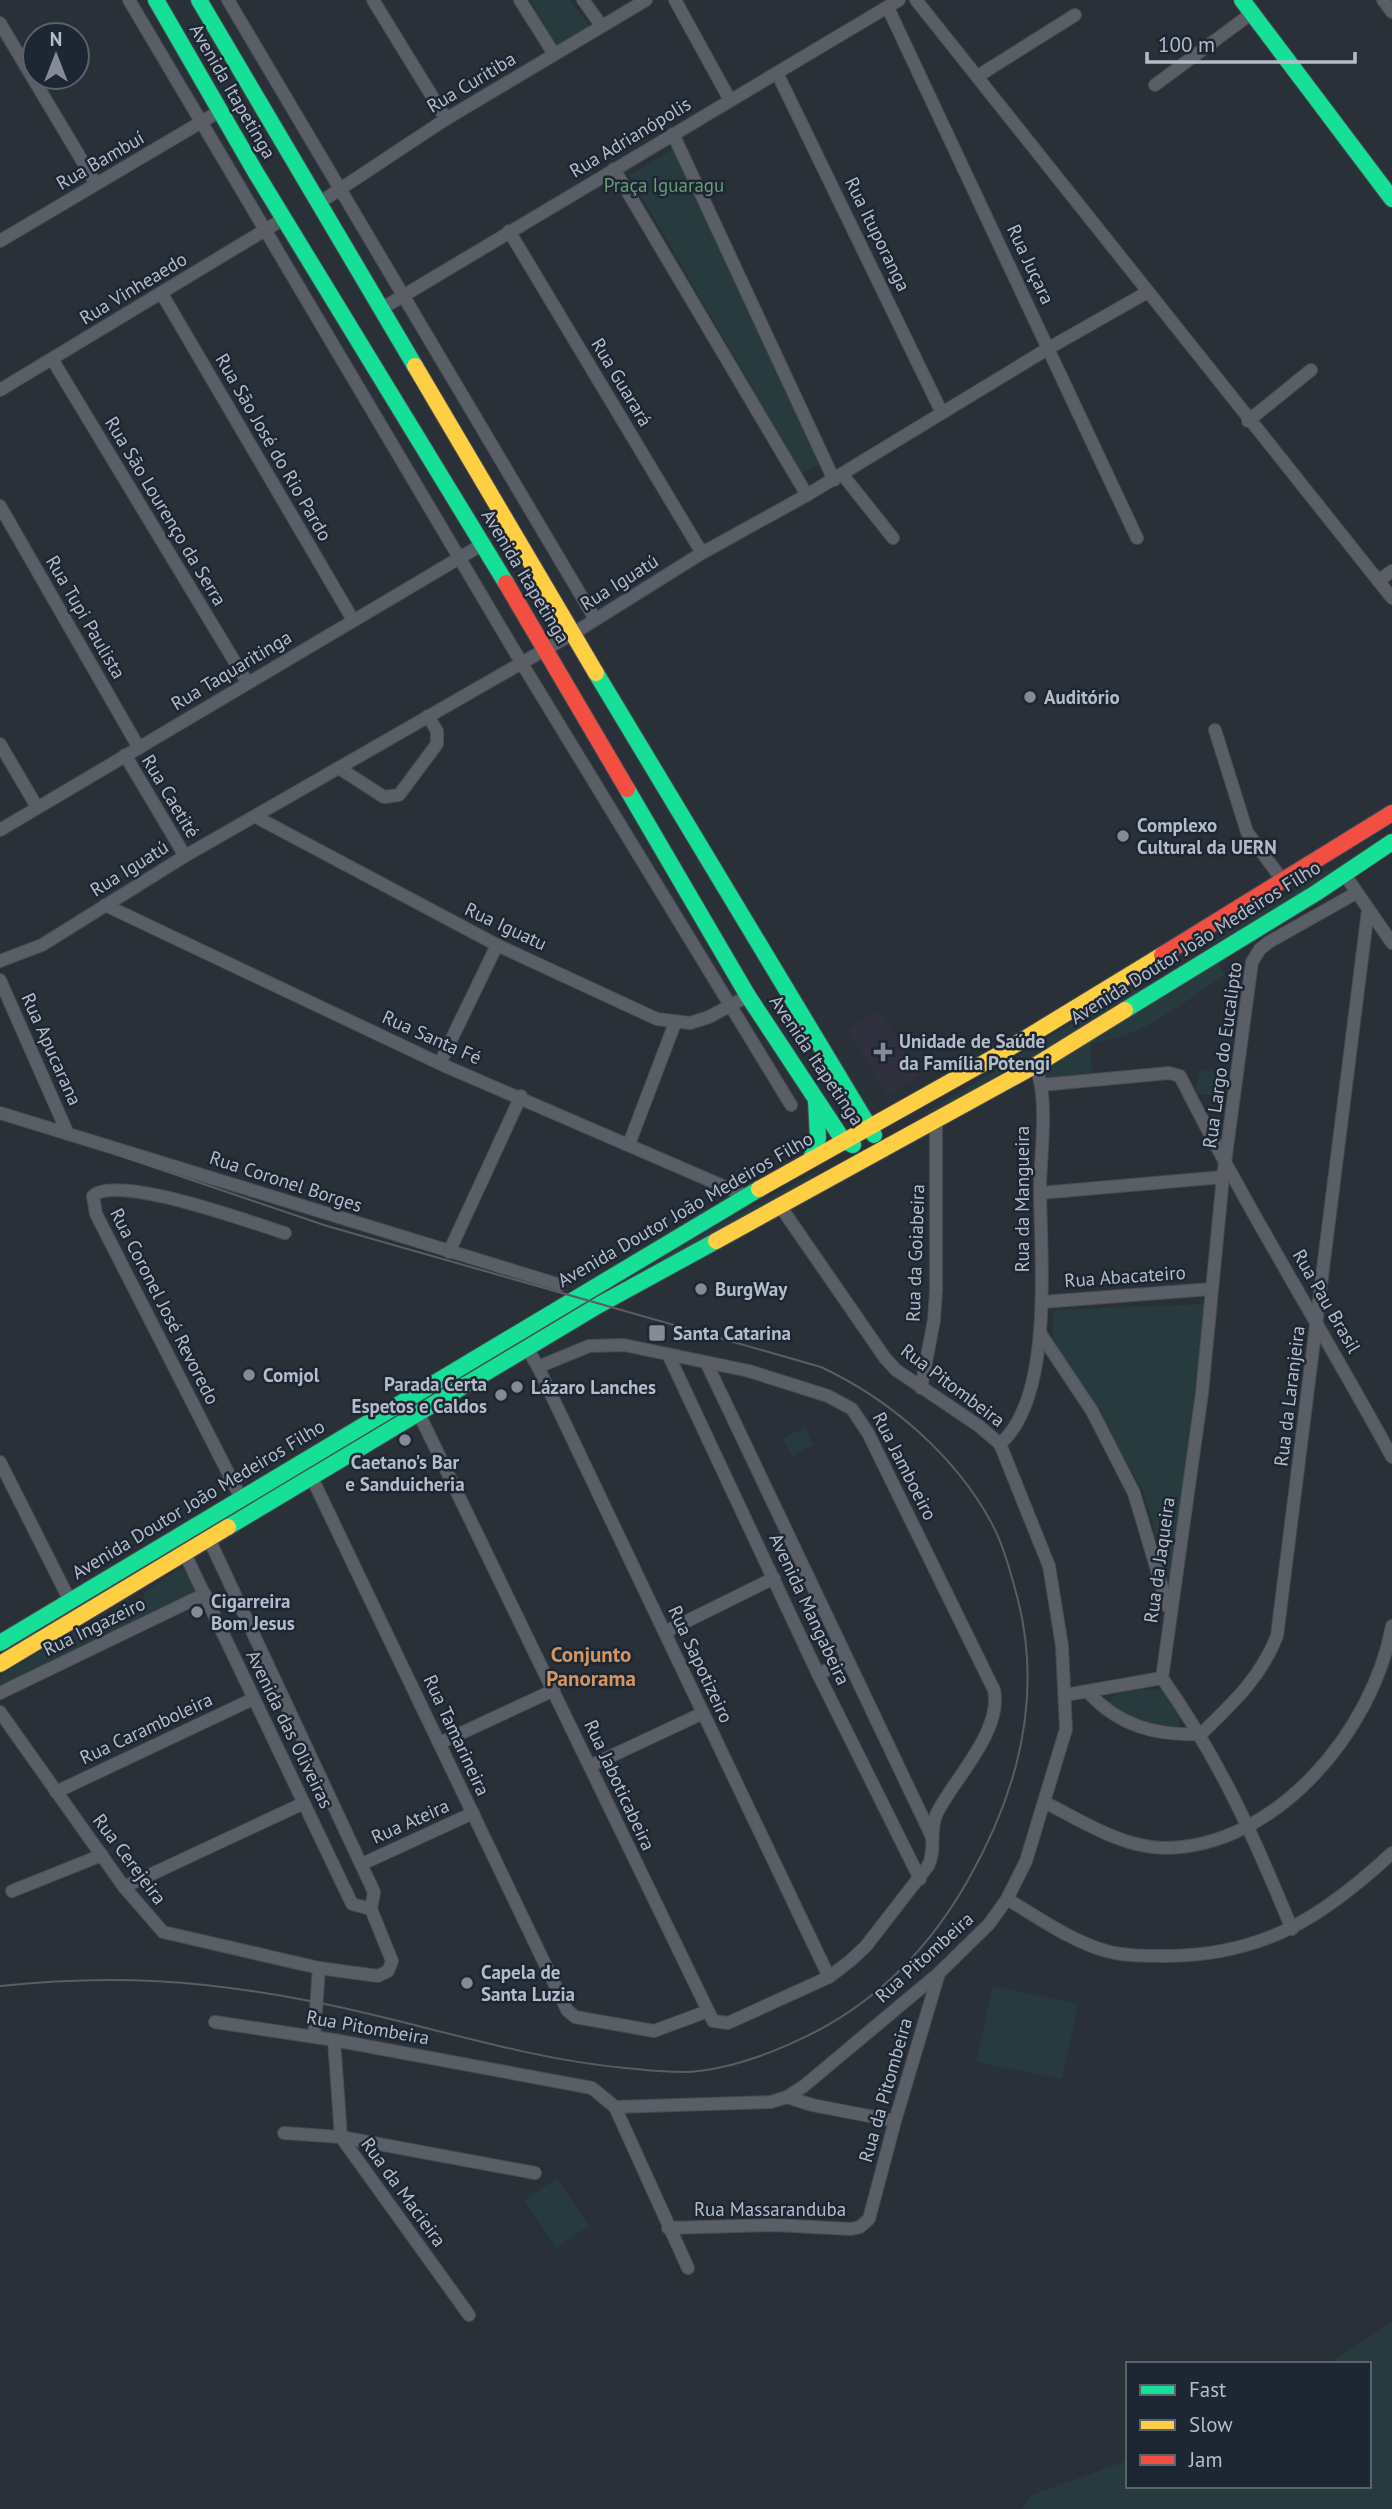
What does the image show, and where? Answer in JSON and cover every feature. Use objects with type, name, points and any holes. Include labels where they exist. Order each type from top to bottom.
[{"type":"main road","name":"Avenida Itapetinga","points":[[156,0],[220,111],[546,649],[748,996],[844,1140],[874,1150]]},
{"type":"main road","name":"Avenida Itapetinga","points":[[199,0],[674,806],[870,1125]]},
{"type":"main road","points":[[1247,7],[1392,199]]},
{"type":"main road","points":[[421,442],[451,426]]},
{"type":"main road","points":[[452,494],[481,476]]},
{"type":"main road","points":[[630,795],[658,778]]},
{"type":"main road","points":[[646,823],[674,806]]},
{"type":"main road","points":[[1316,894],[1335,873],[1390,832],[1388,816]]},
{"type":"main road","name":"Avenida Doutor João Medeiros Filho","points":[[0,1643],[404,1398],[746,1196],[998,1055],[1388,816]]},
{"type":"main road","name":"Avenida Doutor João Medeiros Filho","points":[[0,1664],[599,1305],[816,1186],[874,1150],[1036,1065],[1154,990],[1345,876],[1392,842]]},
{"type":"main road","points":[[1154,990],[1152,980],[1158,972],[1206,942],[1222,919]]},
{"type":"main road","points":[[811,1159],[818,1138],[816,1095]]},
{"type":"main road","points":[[870,1125],[874,1132],[874,1150]]},
{"type":"street","points":[[129,0],[461,557],[520,662],[791,1105]]},
{"type":"street","name":"Avenida Itapetinga","points":[[228,0],[342,188],[595,619]]},
{"type":"street","points":[[373,0],[446,119]]},
{"type":"street","points":[[520,0],[554,54]]},
{"type":"street","points":[[583,0],[601,25]]},
{"type":"street","name":"Rua Curitiba","points":[[319,203],[446,119],[646,0]]},
{"type":"street","points":[[675,0],[730,100]]},
{"type":"street","name":"Rua Adrianópolis","points":[[382,309],[899,0]]},
{"type":"street","points":[[916,0],[1146,293],[1392,598]]},
{"type":"street","points":[[1383,0],[1392,12]]},
{"type":"street","points":[[1155,85],[1247,7]]},
{"type":"street","name":"Rua Juçara","points":[[888,8],[1137,538]]},
{"type":"street","points":[[978,76],[1075,15]]},
{"type":"street","points":[[0,23],[96,184]]},
{"type":"street","name":"Rua Ituporanga","points":[[777,73],[942,413]]},
{"type":"street","name":"Rua Bambuí","points":[[0,241],[220,111]]},
{"type":"street","points":[[673,134],[838,477],[893,538]]},
{"type":"street","points":[[614,169],[807,495]]},
{"type":"street","name":"Rua Vinheaedo","points":[[0,390],[285,218]]},
{"type":"street","name":"Rua Guarará","points":[[509,231],[702,552]]},
{"type":"street","name":"Rua Iguatú","points":[[0,961],[42,945],[185,856],[574,633],[702,552],[838,477],[1049,348],[1146,293]]},
{"type":"street","name":"Rua São José do Rio Pardo","points":[[162,294],[353,620]]},
{"type":"street","name":"Rua São Lourenço da Serra","points":[[52,359],[247,682]]},
{"type":"street","points":[[1248,421],[1311,370]]},
{"type":"street","name":"Rua Tupi Paulista","points":[[0,506],[139,748]]},
{"type":"street","name":"Rua Taquaritinga","points":[[0,830],[483,544]]},
{"type":"street","points":[[1378,581],[1392,571]]},
{"type":"street","points":[[339,768],[384,797],[399,795],[437,744],[438,731],[428,716]]},
{"type":"street","points":[[1215,730],[1247,832],[1283,881]]},
{"type":"street","points":[[0,744],[37,807]]},
{"type":"street","name":"Rua Caetité","points":[[125,755],[185,856]]},
{"type":"street","name":"Rua Iguatu","points":[[256,817],[497,945],[657,1019],[675,1023]]},
{"type":"street","points":[[1345,876],[1392,943]]},
{"type":"street","name":"Rua Largo do Eucalipto","points":[[1224,1172],[1254,957],[1269,942],[1356,893]]},
{"type":"street","name":"Rua Santa Fé","points":[[106,905],[440,1063],[746,1196]]},
{"type":"street","name":"Rua da Laranjeira","points":[[1201,1734],[1250,1685],[1267,1662],[1276,1636],[1318,1322],[1368,910]]},
{"type":"street","points":[[440,1063],[497,945]]},
{"type":"street","name":"Rua Apucarana","points":[[0,980],[68,1134]]},
{"type":"street","points":[[629,1144],[675,1023],[690,1023],[748,996]]},
{"type":"street","name":"Rua da Mangueira","points":[[1000,1444],[1014,1432],[1023,1415],[1040,1333],[1041,1085],[1036,1065]]},
{"type":"street","name":"Rua Largo do Eucalipto","points":[[1041,1085],[1169,1073],[1180,1076],[1224,1172]]},
{"type":"street","points":[[449,1252],[520,1096]]},
{"type":"street","name":"Rua Coronel Borges","points":[[0,1113],[560,1285]]},
{"type":"street","name":"Rua da Goiabeira","points":[[921,1388],[934,1320],[936,1290],[929,1123]]},
{"type":"street","points":[[1040,1193],[1224,1172]]},
{"type":"street","name":"Rua da Jaqueira","points":[[1163,1678],[1202,1393],[1224,1172]]},
{"type":"street","name":"Rua Pau Brasil","points":[[1224,1172],[1318,1322],[1392,1457]]},
{"type":"street","name":"Rua Coronel José Revoredo","points":[[241,1498],[96,1214],[93,1196],[98,1191],[115,1189],[158,1194],[285,1233]]},
{"type":"street","name":"Rua Pitombeira","points":[[215,2022],[334,2040],[592,2088],[615,2107],[754,2103],[788,2097],[939,1973],[989,1924],[1007,1899],[1026,1861],[1065,1741],[1065,1695],[1057,1606],[1049,1566],[1000,1444],[979,1426],[921,1388],[885,1358],[780,1206]]},
{"type":"street","name":"Rua Abacateiro","points":[[1042,1302],[1211,1289]]},
{"type":"street","points":[[1040,1333],[1092,1411],[1134,1493],[1170,1614]]},
{"type":"street","name":"Rua Jamboeiro","points":[[538,1367],[600,1344],[624,1345],[767,1376],[828,1396],[852,1409],[868,1433],[994,1690],[995,1708],[969,1765],[937,1812],[932,1838]]},
{"type":"street","points":[[527,1348],[538,1367]]},
{"type":"street","name":"Avenida Mangabeira","points":[[668,1354],[818,1674],[920,1879]]},
{"type":"street","name":"Avenida Mangabeira","points":[[706,1362],[932,1838]]},
{"type":"street","name":"Rua Sapotizeiro","points":[[538,1367],[829,1977]]},
{"type":"street","name":"Rua Jaboticabeira","points":[[419,1414],[710,2016]]},
{"type":"street","points":[[0,1462],[70,1601]]},
{"type":"street","name":"Rua Tamarineira","points":[[312,1478],[566,2010],[575,2017],[654,2031],[710,2016]]},
{"type":"street","name":"Avenida das Oliveiras","points":[[209,1539],[362,1864],[374,1892],[371,1909],[392,1961]]},
{"type":"street","name":"Avenida das Oliveiras","points":[[185,1554],[352,1904],[371,1909]]},
{"type":"street","points":[[665,1632],[774,1578]]},
{"type":"street","name":"Rua Ingazeiro","points":[[0,1693],[205,1594]]},
{"type":"street","points":[[1046,1803],[1112,1835],[1138,1844],[1164,1848],[1201,1844],[1250,1828],[1281,1804],[1338,1747],[1375,1682],[1392,1626]]},
{"type":"street","points":[[818,1674],[847,1661]]},
{"type":"street","points":[[1065,1695],[1163,1678],[1201,1734],[1250,1828],[1293,1929]]},
{"type":"street","points":[[440,1743],[554,1690]]},
{"type":"street","points":[[1087,1692],[1101,1707],[1140,1729],[1161,1733],[1201,1734]]},
{"type":"street","name":"Rua Caramboleira","points":[[55,1792],[253,1699]]},
{"type":"street","name":"Rua Cerejeira","points":[[0,1712],[124,1887],[163,1932],[320,1968],[378,1976],[392,1968],[392,1961]]},
{"type":"street","points":[[590,1766],[703,1713]]},
{"type":"street","points":[[124,1887],[304,1802]]},
{"type":"street","name":"Rua Ateira","points":[[362,1864],[473,1813]]},
{"type":"street","points":[[710,2016],[721,2025],[728,2023],[829,1977],[866,1946],[920,1879],[933,1856],[932,1838]]},
{"type":"street","points":[[1007,1899],[1073,1938],[1107,1952],[1141,1956],[1208,1953],[1293,1929],[1322,1912],[1392,1853]]},
{"type":"street","points":[[12,1891],[102,1854]]},
{"type":"street","points":[[314,2037],[320,1968]]},
{"type":"street","name":"Rua da Pitombeira","points":[[869,2218],[939,1973]]},
{"type":"street","name":"Rua da Macieira","points":[[334,2040],[341,2137],[469,2315]]},
{"type":"street","points":[[788,2097],[811,2105],[895,2121]]},
{"type":"street","points":[[615,2107],[688,2268]]},
{"type":"street","points":[[284,2133],[341,2137],[535,2173]]},
{"type":"street","name":"Rua Massaranduba","points":[[668,2228],[774,2225],[851,2229],[860,2227],[869,2218]]},
{"type":"shaded area","name":"Unidade de Saúde da Família Potengi","points":[[880,1010],[920,1075],[887,1095],[848,1029]]},
{"type":"green space","points":[[530,0],[570,0],[591,28],[557,46]]},
{"type":"green space","name":"Praça Iguaragu","points":[[675,148],[819,464],[802,474],[629,175]]},
{"type":"green space","points":[[1336,866],[1327,876],[1200,954],[1233,927]]},
{"type":"green space","points":[[1216,959],[1225,975],[1144,1027],[1109,1040],[1091,1043],[1092,1077],[1044,1082],[1041,1069]]},
{"type":"green space","points":[[1139,982],[1144,991],[981,1091],[917,1118]]},
{"type":"green space","points":[[1199,1070],[1221,1072],[1219,1096],[1196,1094]]},
{"type":"green space","points":[[823,1168],[783,1203],[617,1285],[686,1243]]},
{"type":"green space","points":[[1206,1304],[1170,1580],[1143,1490],[1105,1424],[1053,1347],[1053,1310]]},
{"type":"green space","points":[[805,1427],[813,1445],[792,1456],[783,1439]]},
{"type":"green space","points":[[179,1568],[186,1570],[196,1592],[0,1686],[0,1676],[76,1631],[97,1631],[140,1604],[146,1591]]},
{"type":"green space","points":[[1141,1689],[1166,1690],[1179,1718],[1179,1732],[1134,1719],[1107,1705],[1115,1695]]},
{"type":"green space","points":[[993,1986],[1078,2004],[1062,2079],[976,2062]]},
{"type":"green space","points":[[557,2178],[589,2226],[556,2248],[524,2200]]},
{"type":"green space","points":[[1392,2322],[1392,2509],[1021,2509],[1032,2495],[1126,2461],[1126,2488],[1371,2488],[1371,2362],[1330,2362]]},
{"type":"tram line","points":[[0,1115],[327,1226],[821,1367],[846,1380],[871,1395],[918,1431],[976,1497],[996,1531],[1010,1570],[1025,1637],[1028,1673],[1021,1745],[1000,1814],[968,1880],[938,1926],[904,1966],[863,2002],[817,2031],[745,2061],[715,2069],[681,2072],[585,2063],[507,2048],[315,2002],[196,1984],[81,1980],[0,1986]]},
{"type":"traffic: fast","points":[[156,0],[256,173],[506,583]]},
{"type":"traffic: fast","points":[[199,0],[415,366]]},
{"type":"traffic: fast","points":[[1242,0],[1392,199]]},
{"type":"traffic: fast","points":[[596,673],[874,1135]]},
{"type":"traffic: fast","points":[[627,789],[748,996],[843,1140],[853,1145]]},
{"type":"traffic: fast","points":[[1125,1010],[1316,893],[1392,842]]},
{"type":"traffic: fast","points":[[811,1159],[818,1138],[816,1100]]},
{"type":"traffic: fast","points":[[0,1643],[759,1189]]},
{"type":"traffic: fast","points":[[228,1527],[599,1305],[716,1241]]},
{"type":"traffic: slow","points":[[415,366],[596,673]]},
{"type":"traffic: slow","points":[[759,1189],[998,1055],[1162,955]]},
{"type":"traffic: slow","points":[[716,1241],[1036,1065],[1125,1010]]},
{"type":"traffic: slow","points":[[0,1664],[228,1527]]},
{"type":"traffic: jam","points":[[506,583],[627,789]]},
{"type":"traffic: jam","points":[[1162,955],[1392,813]]},
{"type":"place","name":"Auditório","points":[[1030,697]]},
{"type":"place","name":"Complexo Cultural da UERN","points":[[1123,836]]},
{"type":"place","name":"Unidade de Saúde da Família Potengi","points":[[883,1052]]},
{"type":"place","name":"BurgWay","points":[[701,1289]]},
{"type":"place","name":"Santa Catarina","points":[[657,1333]]},
{"type":"place","name":"Comjol","points":[[249,1375]]},
{"type":"place","name":"Lázaro Lanches","points":[[517,1387]]},
{"type":"place","name":"Parada Certa Espetos e Caldos","points":[[501,1395]]},
{"type":"place","name":"Caetano's Bar e Sanduicheria","points":[[405,1440]]},
{"type":"place","name":"Cigarreira Bom Jesus","points":[[197,1612]]},
{"type":"place","name":"Capela de Santa Luzia","points":[[467,1983]]},
{"type":"district","name":"Conjunto Panorama","points":[[591,1667]]}]
